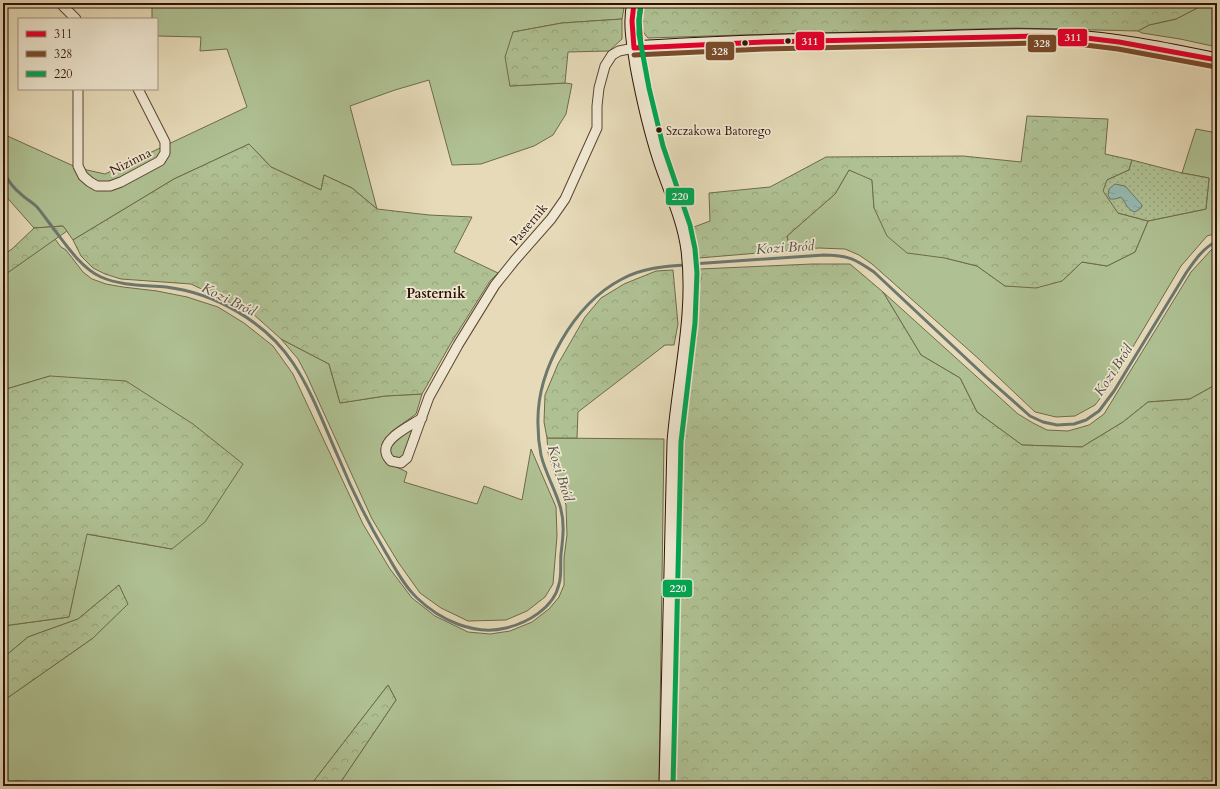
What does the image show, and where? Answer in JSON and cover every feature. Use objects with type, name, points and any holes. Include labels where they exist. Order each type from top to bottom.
[{"type":"street","points":[[62,3],[74,18]]},
{"type":"street","points":[[634,3],[632,21],[634,48],[646,113],[653,139],[682,223],[688,248],[690,277],[689,321],[674,442],[666,786]]},
{"type":"street","points":[[634,48],[791,40],[1034,36],[1086,38],[1112,41],[1217,60]]},
{"type":"street","name":"Pasternik","points":[[422,418],[393,436],[387,443],[386,452],[390,461],[401,463],[407,458],[422,418],[429,398],[495,285],[565,199],[597,128],[599,88],[606,66],[612,55],[619,51],[634,48]]},
{"type":"street","name":"Nizinna","points":[[78,90],[78,166],[83,176],[97,186],[110,186],[121,182],[160,161],[165,153],[165,142],[139,90]]},
{"type":"green space","points":[[152,3],[579,3],[624,8],[622,19],[562,23],[513,32],[510,86],[565,83],[572,84],[566,114],[553,135],[534,146],[481,164],[452,165],[429,80],[350,106],[377,209],[352,188],[324,175],[321,190],[271,167],[249,144],[174,179],[73,240],[63,226],[34,228],[3,193],[3,134],[78,168],[105,174],[247,107],[227,49],[200,51],[201,37],[158,36],[158,18],[152,18]]},
{"type":"green space","points":[[643,3],[1207,3],[1176,19],[1149,25],[1138,31],[1014,28],[648,38],[641,26]]},
{"type":"green space","points":[[1207,3],[1217,3],[1217,47],[1138,31],[1149,25],[1176,19]]},
{"type":"green space","points":[[622,19],[622,39],[609,51],[568,52],[565,83],[510,86],[505,57],[513,32],[562,23]]},
{"type":"green space","points":[[1027,116],[1108,119],[1105,154],[1132,160],[1129,170],[1107,180],[1118,213],[1148,221],[1135,252],[1107,266],[1082,262],[1062,281],[1036,288],[1005,286],[977,266],[945,258],[907,253],[887,236],[874,208],[872,180],[849,170],[835,194],[787,236],[789,245],[794,250],[699,258],[694,227],[710,221],[709,193],[770,187],[826,157],[963,156],[1021,162]]},
{"type":"green space","points":[[1196,129],[1217,133],[1217,233],[1207,236],[1181,266],[1109,387],[1095,405],[1075,416],[1056,417],[1035,412],[980,360],[872,264],[859,255],[845,249],[819,248],[794,250],[789,245],[787,236],[835,194],[849,170],[872,179],[874,208],[945,258],[977,266],[1005,286],[1062,281],[1082,262],[1107,266],[1135,252],[1148,221],[1206,209],[1209,178],[1182,173]]},
{"type":"green space","points":[[249,144],[271,167],[321,190],[324,175],[352,188],[377,209],[429,215],[472,217],[454,252],[498,273],[490,281],[451,343],[422,394],[385,396],[340,403],[329,364],[281,339],[252,313],[191,284],[121,279],[105,274],[93,268],[81,256],[73,240],[174,179]]},
{"type":"green space","points":[[1132,160],[1182,173],[1209,178],[1206,209],[1148,221],[1118,213],[1103,191],[1107,180],[1129,170]]},
{"type":"green space","points":[[63,226],[67,231],[3,276],[3,255],[12,249],[34,228]]},
{"type":"green space","points":[[55,239],[61,247],[66,250],[83,272],[92,279],[106,284],[187,297],[218,307],[244,323],[273,346],[293,374],[363,524],[390,569],[412,598],[435,616],[468,632],[490,634],[510,631],[532,622],[549,609],[559,597],[564,585],[564,558],[567,535],[566,505],[548,453],[547,438],[664,439],[659,786],[338,786],[396,700],[388,685],[310,786],[154,786],[16,781],[3,783],[3,701],[93,638],[127,604],[119,585],[78,619],[28,637],[3,658],[3,626],[69,617],[86,534],[172,549],[50,376],[3,390],[3,276]]},
{"type":"green space","points":[[1217,247],[1217,384],[1190,399],[1148,402],[1123,422],[1082,447],[1022,445],[977,412],[960,378],[921,355],[883,292],[1018,414],[1047,430],[1068,431],[1089,425],[1104,414],[1191,272],[1212,249]]},
{"type":"green space","points":[[812,264],[850,264],[883,292],[921,355],[960,378],[977,412],[1022,445],[1082,447],[1123,422],[1148,402],[1190,399],[1217,384],[1217,786],[673,786],[680,444],[684,398],[696,315],[698,290],[701,279],[700,269]]},
{"type":"green space","points":[[673,270],[678,324],[674,345],[665,345],[578,412],[577,438],[547,438],[544,422],[545,395],[558,364],[585,317],[601,298],[624,284],[656,271]]},
{"type":"green space","points":[[281,339],[329,364],[340,403],[385,396],[422,394],[416,414],[391,432],[384,442],[383,454],[388,463],[407,472],[404,482],[477,504],[484,486],[522,500],[531,449],[556,507],[557,536],[553,584],[545,597],[527,611],[506,620],[468,621],[441,608],[420,593],[398,562],[372,519],[307,376],[298,359]]},
{"type":"green space","points":[[50,376],[126,381],[193,424],[243,464],[205,522],[172,549],[87,534],[69,617],[3,626],[3,390]]},
{"type":"green space","points":[[413,428],[403,456],[400,459],[391,456],[389,451],[392,442]]},
{"type":"green space","points":[[119,585],[128,604],[93,638],[3,701],[3,658],[28,637],[78,619]]},
{"type":"green space","points":[[388,685],[396,700],[338,786],[310,786]]},
{"type":"green space","points":[[16,781],[154,786],[3,786],[3,783]]},
{"type":"water","points":[[1115,184],[1125,186],[1142,205],[1141,208],[1135,212],[1128,208],[1121,197],[1110,199],[1108,195],[1109,189]]},
{"type":"waterway","name":"Kozi Bród","points":[[3,171],[13,187],[33,203],[78,260],[85,267],[101,277],[133,285],[166,287],[184,290],[203,296],[238,312],[269,335],[282,348],[307,386],[350,485],[396,571],[412,593],[436,613],[458,624],[482,630],[506,628],[531,618],[546,607],[552,600],[559,584],[563,518],[558,500],[541,455],[538,425],[539,404],[544,382],[551,361],[561,341],[588,305],[605,290],[622,279],[646,270],[687,265]]},
{"type":"waterway","name":"Kozi Bród","points":[[692,264],[824,255],[845,257],[856,261],[874,272],[1030,416],[1043,422],[1057,425],[1074,424],[1086,420],[1099,411],[1114,391],[1189,268],[1203,251],[1217,241]]},
{"type":"transit line","name":"311","points":[[634,3],[632,21],[634,48]]},
{"type":"transit line","name":"328","points":[[641,4],[639,21],[641,47]]},
{"type":"transit line","name":"220","points":[[641,4],[639,34],[649,88],[663,146],[690,225],[695,249],[697,273],[695,323],[681,442],[673,786]]},
{"type":"transit line","name":"311","points":[[634,48],[764,42],[1038,36],[1086,38],[1119,42],[1217,60]]},
{"type":"transit line","name":"328","points":[[634,55],[764,49],[1038,43],[1085,45],[1118,49],[1216,67]]},
{"type":"place","name":"Szczakowa Batorego","points":[[659,130]]},
{"type":"district","name":"Pasternik","points":[[436,293]]}]
